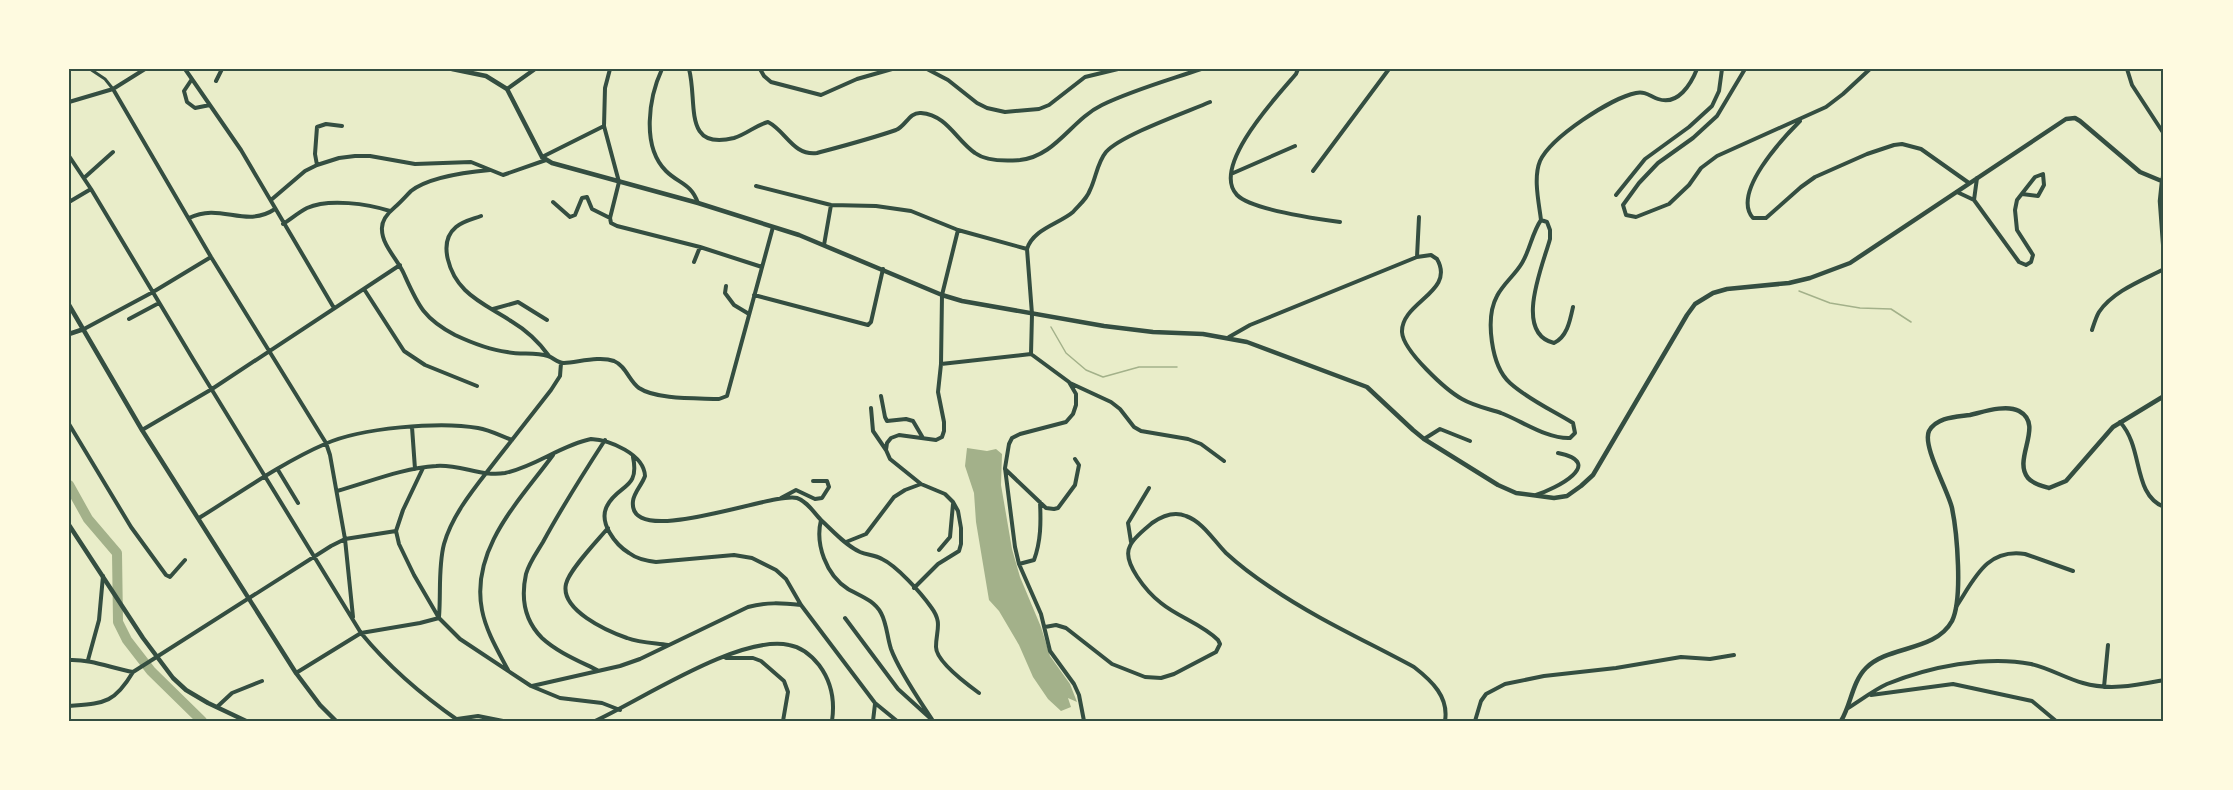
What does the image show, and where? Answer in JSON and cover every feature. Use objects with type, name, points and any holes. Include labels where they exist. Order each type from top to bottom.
[{"type":"street","points":[[90,69],[105,79],[112,89],[211,257],[326,443],[345,539],[354,620]]},
{"type":"street","points":[[69,102],[112,89],[145,69]]},
{"type":"street","points":[[185,69],[271,200],[334,308]]},
{"type":"street","points":[[216,81],[222,69]]},
{"type":"street","points":[[452,69],[486,76],[507,89],[544,158],[773,227],[824,245],[942,295],[1032,314],[1153,332],[1229,337],[1354,380],[1367,387],[1424,439],[1498,485],[1516,493],[1554,498],[1567,496],[1593,475],[1691,309],[1704,297],[1727,290],[1789,283],[1850,263],[2066,119],[2075,118],[2080,121],[2140,172],[2163,182]]},
{"type":"street","points":[[507,89],[535,69]]},
{"type":"street","points":[[610,69],[605,88],[604,126],[619,182],[610,218],[611,223],[700,247],[762,267]]},
{"type":"street","points":[[662,69],[650,112],[655,154],[667,172],[692,190],[698,203]]},
{"type":"street","points":[[689,69],[694,89],[695,122],[704,137],[709,139],[736,137],[768,122],[796,148],[804,153],[817,153],[897,130],[913,114],[923,113],[944,121],[975,153],[985,158],[1008,160],[1036,156],[1050,148],[1075,124],[1103,104],[1201,69]]},
{"type":"street","points":[[760,69],[771,82],[821,95],[857,79],[892,69]]},
{"type":"street","points":[[927,69],[948,80],[977,103],[1005,112],[1039,109],[1049,105],[1085,77],[1118,69]]},
{"type":"street","points":[[1298,69],[1256,122],[1230,175],[1233,189],[1239,197],[1249,202],[1291,214],[1340,222]]},
{"type":"street","points":[[1312,171],[1389,69]]},
{"type":"street","points":[[1229,337],[1259,322],[1417,257],[1431,255],[1437,259],[1442,272],[1429,297],[1405,320],[1402,332],[1407,345],[1445,387],[1464,400],[1551,435],[1570,438],[1575,433],[1573,423],[1541,405],[1509,382],[1499,365],[1491,339],[1490,324],[1497,296],[1522,264],[1541,220],[1538,172],[1540,161],[1589,114],[1633,93],[1646,93],[1662,100],[1678,96],[1690,85],[1697,69]]},
{"type":"street","points":[[1616,195],[1645,159],[1689,128],[1712,106],[1719,91],[1722,69]]},
{"type":"street","points":[[1745,69],[1717,116],[1693,138],[1658,163],[1639,183],[1623,205],[1626,215],[1636,217],[1662,208],[1677,198],[1701,168],[1717,156],[1826,107],[1870,69]]},
{"type":"street","points":[[2127,69],[2132,85],[2164,134]]},
{"type":"street","points":[[192,79],[184,91],[187,102],[195,108],[210,105]]},
{"type":"street","points":[[1031,354],[1032,314],[1027,249],[1032,239],[1070,214],[1084,200],[1090,192],[1101,160],[1107,151],[1159,123],[1210,102]]},
{"type":"street","points":[[1803,119],[1774,148],[1756,177],[1748,201],[1748,209],[1754,218],[1766,218],[1801,186],[1815,177],[1894,145],[1902,144],[1921,148],[1969,183]]},
{"type":"street","points":[[317,165],[315,145],[317,127],[326,124],[342,126]]},
{"type":"street","points":[[271,200],[305,171],[339,158],[370,156],[415,164],[471,162],[503,175],[544,158],[604,126]]},
{"type":"street","points":[[1230,175],[1295,146]]},
{"type":"street","points":[[84,178],[113,152]]},
{"type":"street","points":[[69,156],[361,633],[371,646],[413,686],[457,720],[486,716],[503,721]]},
{"type":"street","points":[[490,170],[425,184],[412,190],[390,211],[382,222],[381,230],[400,265],[411,292],[430,319],[457,336],[506,352],[550,356]]},
{"type":"street","points":[[2164,170],[2160,201],[2164,255]]},
{"type":"street","points":[[1957,192],[1974,200],[2019,262],[2026,265],[2031,262],[2033,255],[2017,230],[2015,210],[2017,200],[2035,177],[2043,174],[2044,185],[2038,196],[2022,194]]},
{"type":"street","points":[[1974,200],[1977,178]]},
{"type":"street","points":[[756,186],[831,205],[897,208],[928,216],[958,230],[1027,249]]},
{"type":"street","points":[[69,202],[91,189]]},
{"type":"street","points":[[553,202],[570,217],[575,215],[582,198],[587,197],[592,209],[610,218]]},
{"type":"street","points":[[283,224],[306,209],[325,205],[370,204],[390,211]]},
{"type":"street","points":[[824,245],[831,205]]},
{"type":"street","points":[[189,218],[202,213],[214,212],[240,218],[256,218],[275,209]]},
{"type":"street","points":[[481,216],[454,229],[446,247],[448,260],[463,288],[533,337],[550,356],[561,363],[606,360],[614,362],[622,367],[636,386],[646,392],[658,395],[719,399],[727,396],[773,227]]},
{"type":"street","points":[[1417,257],[1419,217]]},
{"type":"street","points":[[1541,220],[1547,222],[1550,239],[1531,313],[1536,328],[1543,338],[1554,343],[1560,340],[1568,328],[1573,307]]},
{"type":"street","points":[[886,450],[891,438],[899,435],[936,440],[942,437],[944,431],[938,392],[941,364],[942,295],[958,230]]},
{"type":"street","points":[[694,262],[700,247]]},
{"type":"street","points":[[69,334],[84,329],[153,292],[211,257]]},
{"type":"street","points":[[142,430],[212,389],[400,265]]},
{"type":"street","points":[[754,295],[870,324],[883,269]]},
{"type":"street","points":[[2092,330],[2104,306],[2134,285],[2164,269]]},
{"type":"street","points":[[726,286],[724,294],[728,299],[749,314]]},
{"type":"street","points":[[364,289],[404,351],[425,365],[477,386]]},
{"type":"street","points":[[492,309],[518,302],[547,320]]},
{"type":"street","points":[[129,319],[159,303]]},
{"type":"street","points":[[69,305],[142,430],[296,673],[320,705],[336,721]]},
{"type":"street","points":[[941,364],[1031,354],[1069,382],[1111,402],[1134,427],[1141,431],[1188,439],[1201,444],[1224,461]]},
{"type":"street","points":[[439,618],[441,567],[444,545],[449,531],[461,508],[560,376],[561,363]]},
{"type":"street","points":[[1069,382],[1076,394],[1073,414],[1066,422],[1012,438],[1005,468],[1019,564],[1045,627],[1050,651],[1074,684],[1079,695],[1084,721]]},
{"type":"street","points":[[881,396],[887,421],[906,419],[914,421],[923,438]]},
{"type":"street","points":[[1956,608],[1958,575],[1955,522],[1947,491],[1928,447],[1928,435],[1934,426],[1945,419],[1998,410],[2018,410],[2027,418],[2029,426],[2025,471],[2028,478],[2049,488],[2066,481],[2105,434],[2120,422],[2164,396]]},
{"type":"street","points":[[871,408],[873,431],[890,459],[921,484],[945,494],[958,511],[961,528],[959,551],[938,564],[914,588]]},
{"type":"street","points":[[2120,422],[2133,444],[2149,497],[2164,507]]},
{"type":"street","points":[[69,424],[131,527],[166,575],[171,577],[185,561]]},
{"type":"street","points":[[199,518],[326,443],[367,433],[412,427],[453,426],[481,428],[513,440]]},
{"type":"street","points":[[412,427],[415,469]]},
{"type":"street","points":[[1424,439],[1440,429],[1470,441]]},
{"type":"street","points":[[337,491],[415,469],[438,465],[455,466],[486,474],[515,470],[591,439],[605,440],[633,456],[642,464],[645,476],[633,499],[633,506],[635,512],[653,522],[693,518],[780,498],[788,497],[805,502],[846,542],[862,553],[882,558],[914,588],[933,609],[937,619],[938,654],[949,667],[979,693]]},
{"type":"street","points":[[597,670],[542,638],[525,610],[523,590],[527,571],[562,507],[605,440]]},
{"type":"street","points":[[1532,496],[1554,489],[1566,482],[1578,469],[1577,460],[1558,453]]},
{"type":"street","points":[[508,670],[491,638],[482,610],[481,584],[486,553],[499,528],[553,454]]},
{"type":"street","points":[[633,456],[634,475],[631,482],[608,504],[605,511],[608,528],[616,543],[630,554],[656,562],[734,555],[752,558],[766,564],[786,579],[801,605],[875,703],[897,721]]},
{"type":"street","points":[[1005,468],[1046,508],[1054,509],[1075,485],[1078,465],[1075,459]]},
{"type":"street","points":[[423,467],[396,531],[399,544],[414,575],[439,618],[460,639],[531,686],[560,698],[602,703],[620,710]]},
{"type":"street","points":[[278,470],[298,503]]},
{"type":"street","points":[[780,498],[796,490],[814,499],[822,498],[829,487],[827,482],[813,481]]},
{"type":"street","points":[[846,542],[866,534],[894,497],[921,484]]},
{"type":"street","points":[[1131,543],[1128,523],[1149,488]]},
{"type":"street","points":[[939,550],[950,537],[953,502]]},
{"type":"street","points":[[1019,564],[1034,560],[1037,552],[1041,524],[1040,502]]},
{"type":"street","points":[[1045,627],[1056,625],[1066,628],[1112,664],[1145,677],[1161,678],[1174,674],[1216,652],[1220,644],[1214,636],[1161,602],[1139,578],[1128,559],[1128,549],[1131,543],[1153,523],[1164,516],[1175,513],[1187,516],[1200,524],[1228,554],[1268,586],[1414,667],[1430,680],[1443,698],[1446,709],[1445,721]]},
{"type":"street","points":[[821,520],[818,539],[822,554],[839,581],[867,599],[880,611],[891,650],[933,721]]},
{"type":"street","points":[[69,525],[110,585],[155,658],[173,678],[186,690],[216,708],[246,721]]},
{"type":"street","points":[[608,528],[569,576],[565,585],[568,603],[575,611],[628,639],[669,645]]},
{"type":"street","points":[[69,706],[114,698],[135,671],[313,556],[345,539],[396,531]]},
{"type":"street","points":[[1840,721],[1848,708],[1856,684],[1866,668],[1891,653],[1938,635],[1952,620],[1956,608],[1979,570],[1991,561],[2019,553],[2073,571]]},
{"type":"street","points":[[88,660],[99,620],[103,576]]},
{"type":"street","points":[[343,603],[351,601]]},
{"type":"street","points":[[531,686],[640,659],[748,607],[761,603],[801,605]]},
{"type":"street","points":[[296,673],[361,633],[439,618]]},
{"type":"street","points":[[845,618],[898,689],[933,721]]},
{"type":"street","points":[[595,721],[620,710],[651,691],[743,648],[765,644],[800,648],[813,657],[828,681],[833,704],[832,721]]},
{"type":"street","points":[[2104,687],[2109,645]]},
{"type":"street","points":[[1475,721],[1481,701],[1486,694],[1505,684],[1544,676],[1616,668],[1681,657],[1710,659],[1734,655]]},
{"type":"street","points":[[721,658],[753,658],[761,661],[784,681],[788,692],[783,721]]},
{"type":"street","points":[[69,660],[88,660],[113,669],[135,671]]},
{"type":"street","points":[[1848,708],[1880,688],[1902,679],[1970,662],[2033,665],[2085,684],[2104,687],[2127,687],[2164,680]]},
{"type":"street","points":[[216,708],[232,693],[262,681]]},
{"type":"street","points":[[1869,695],[1953,684],[2032,701],[2056,721]]},
{"type":"street","points":[[873,721],[875,703]]},
{"type":"shaded area","points":[[967,448],[987,451],[996,449],[1002,454],[1001,485],[1012,549],[1020,577],[1041,627],[1050,656],[1070,684],[1077,702],[1068,698],[1071,707],[1061,711],[1048,699],[1033,677],[1019,645],[999,611],[989,600],[976,522],[974,493],[965,466]]},
{"type":"waterway","points":[[1799,291],[1830,303],[1860,308],[1891,309],[1911,322]]},
{"type":"waterway","points":[[1051,327],[1066,353],[1086,370],[1103,377],[1139,367],[1177,367]]},
{"type":"waterway","points":[[69,485],[88,519],[117,553],[118,622],[127,640],[151,671],[202,721]]}]
